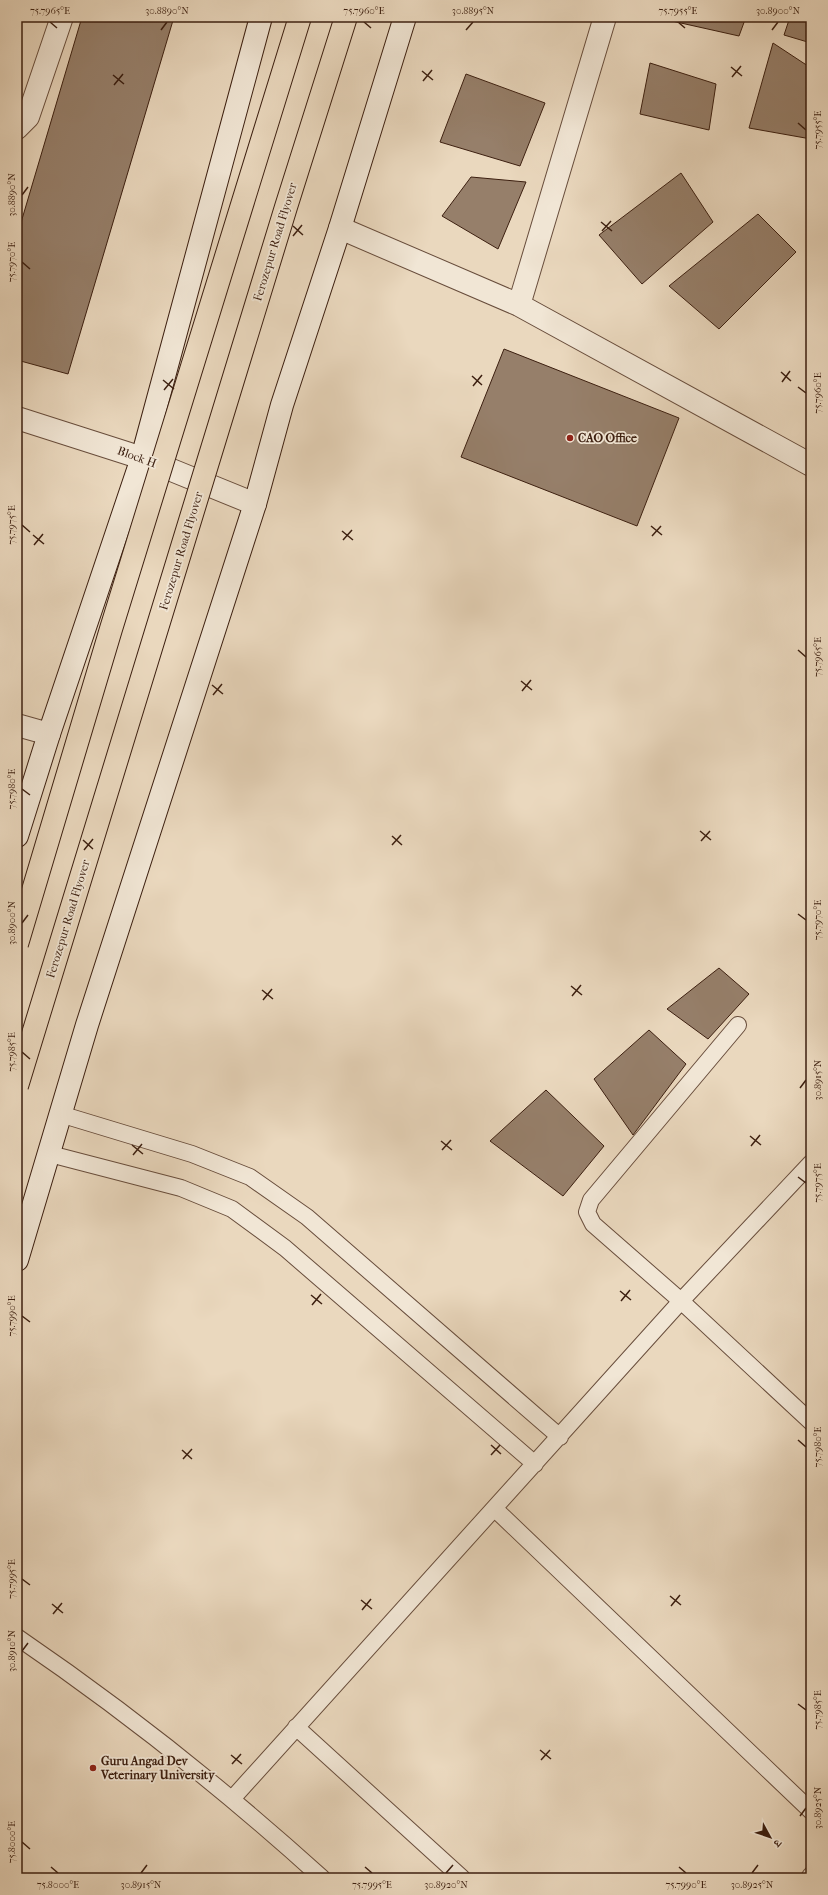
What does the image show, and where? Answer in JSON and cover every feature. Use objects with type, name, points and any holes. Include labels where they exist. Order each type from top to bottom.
[{"type":"highway","points":[[17,944],[127,576],[300,17]]},
{"type":"highway","name":"Ferozepur Road Flyover","points":[[17,1086],[286,207],[346,17]]},
{"type":"main road","points":[[17,128],[28,117],[62,17]]},
{"type":"main road","points":[[17,836],[49,734],[142,458],[261,17]]},
{"type":"main road","points":[[17,1260],[50,1154],[60,1114],[255,504],[282,405],[340,228],[405,17]]},
{"type":"main road","points":[[519,305],[605,17]]},
{"type":"main road","points":[[340,228],[519,305],[811,464]]},
{"type":"main road","name":"Block H","points":[[17,418],[142,458],[255,504]]},
{"type":"main road","points":[[17,725],[49,734]]},
{"type":"lane","points":[[738,1025],[591,1200],[586,1212],[593,1224],[680,1301],[811,1422]]},
{"type":"lane","points":[[60,1114],[192,1154],[250,1177],[307,1217],[560,1437]]},
{"type":"lane","points":[[50,1154],[181,1188],[232,1209],[285,1248],[535,1464]]},
{"type":"lane","points":[[232,1800],[296,1727],[560,1437],[680,1301],[811,1163]]},
{"type":"lane","points":[[495,1509],[811,1811]]},
{"type":"lane","points":[[17,1636],[126,1715],[232,1800],[322,1878]]},
{"type":"lane","points":[[296,1727],[462,1878]]},
{"type":"building","points":[[17,17],[25,17],[17,26]]},
{"type":"building","points":[[82,17],[174,17],[68,374],[17,360],[17,236]]},
{"type":"building","points":[[664,17],[746,17],[739,36],[663,19]]},
{"type":"building","points":[[790,17],[811,17],[811,43],[784,35]]},
{"type":"building","points":[[773,43],[811,68],[811,139],[749,128]]},
{"type":"building","points":[[650,63],[716,84],[709,130],[640,114]]},
{"type":"building","points":[[466,74],[545,103],[520,166],[440,142]]},
{"type":"building","points":[[681,173],[713,222],[642,284],[599,235]]},
{"type":"building","points":[[471,177],[526,182],[498,249],[442,216]]},
{"type":"building","points":[[758,214],[796,252],[719,329],[669,286]]},
{"type":"building","name":"CAO Office","points":[[504,349],[679,418],[637,526],[461,457]]},
{"type":"building","points":[[719,968],[749,994],[708,1039],[667,1009]]},
{"type":"building","points":[[649,1030],[686,1064],[633,1135],[594,1079]]},
{"type":"building","points":[[546,1090],[604,1146],[563,1196],[490,1141]]},
{"type":"place","name":"CAO Office","points":[[570,438]]},
{"type":"place","name":"Guru Angad Dev Veterinary University","points":[[93,1768]]}]
